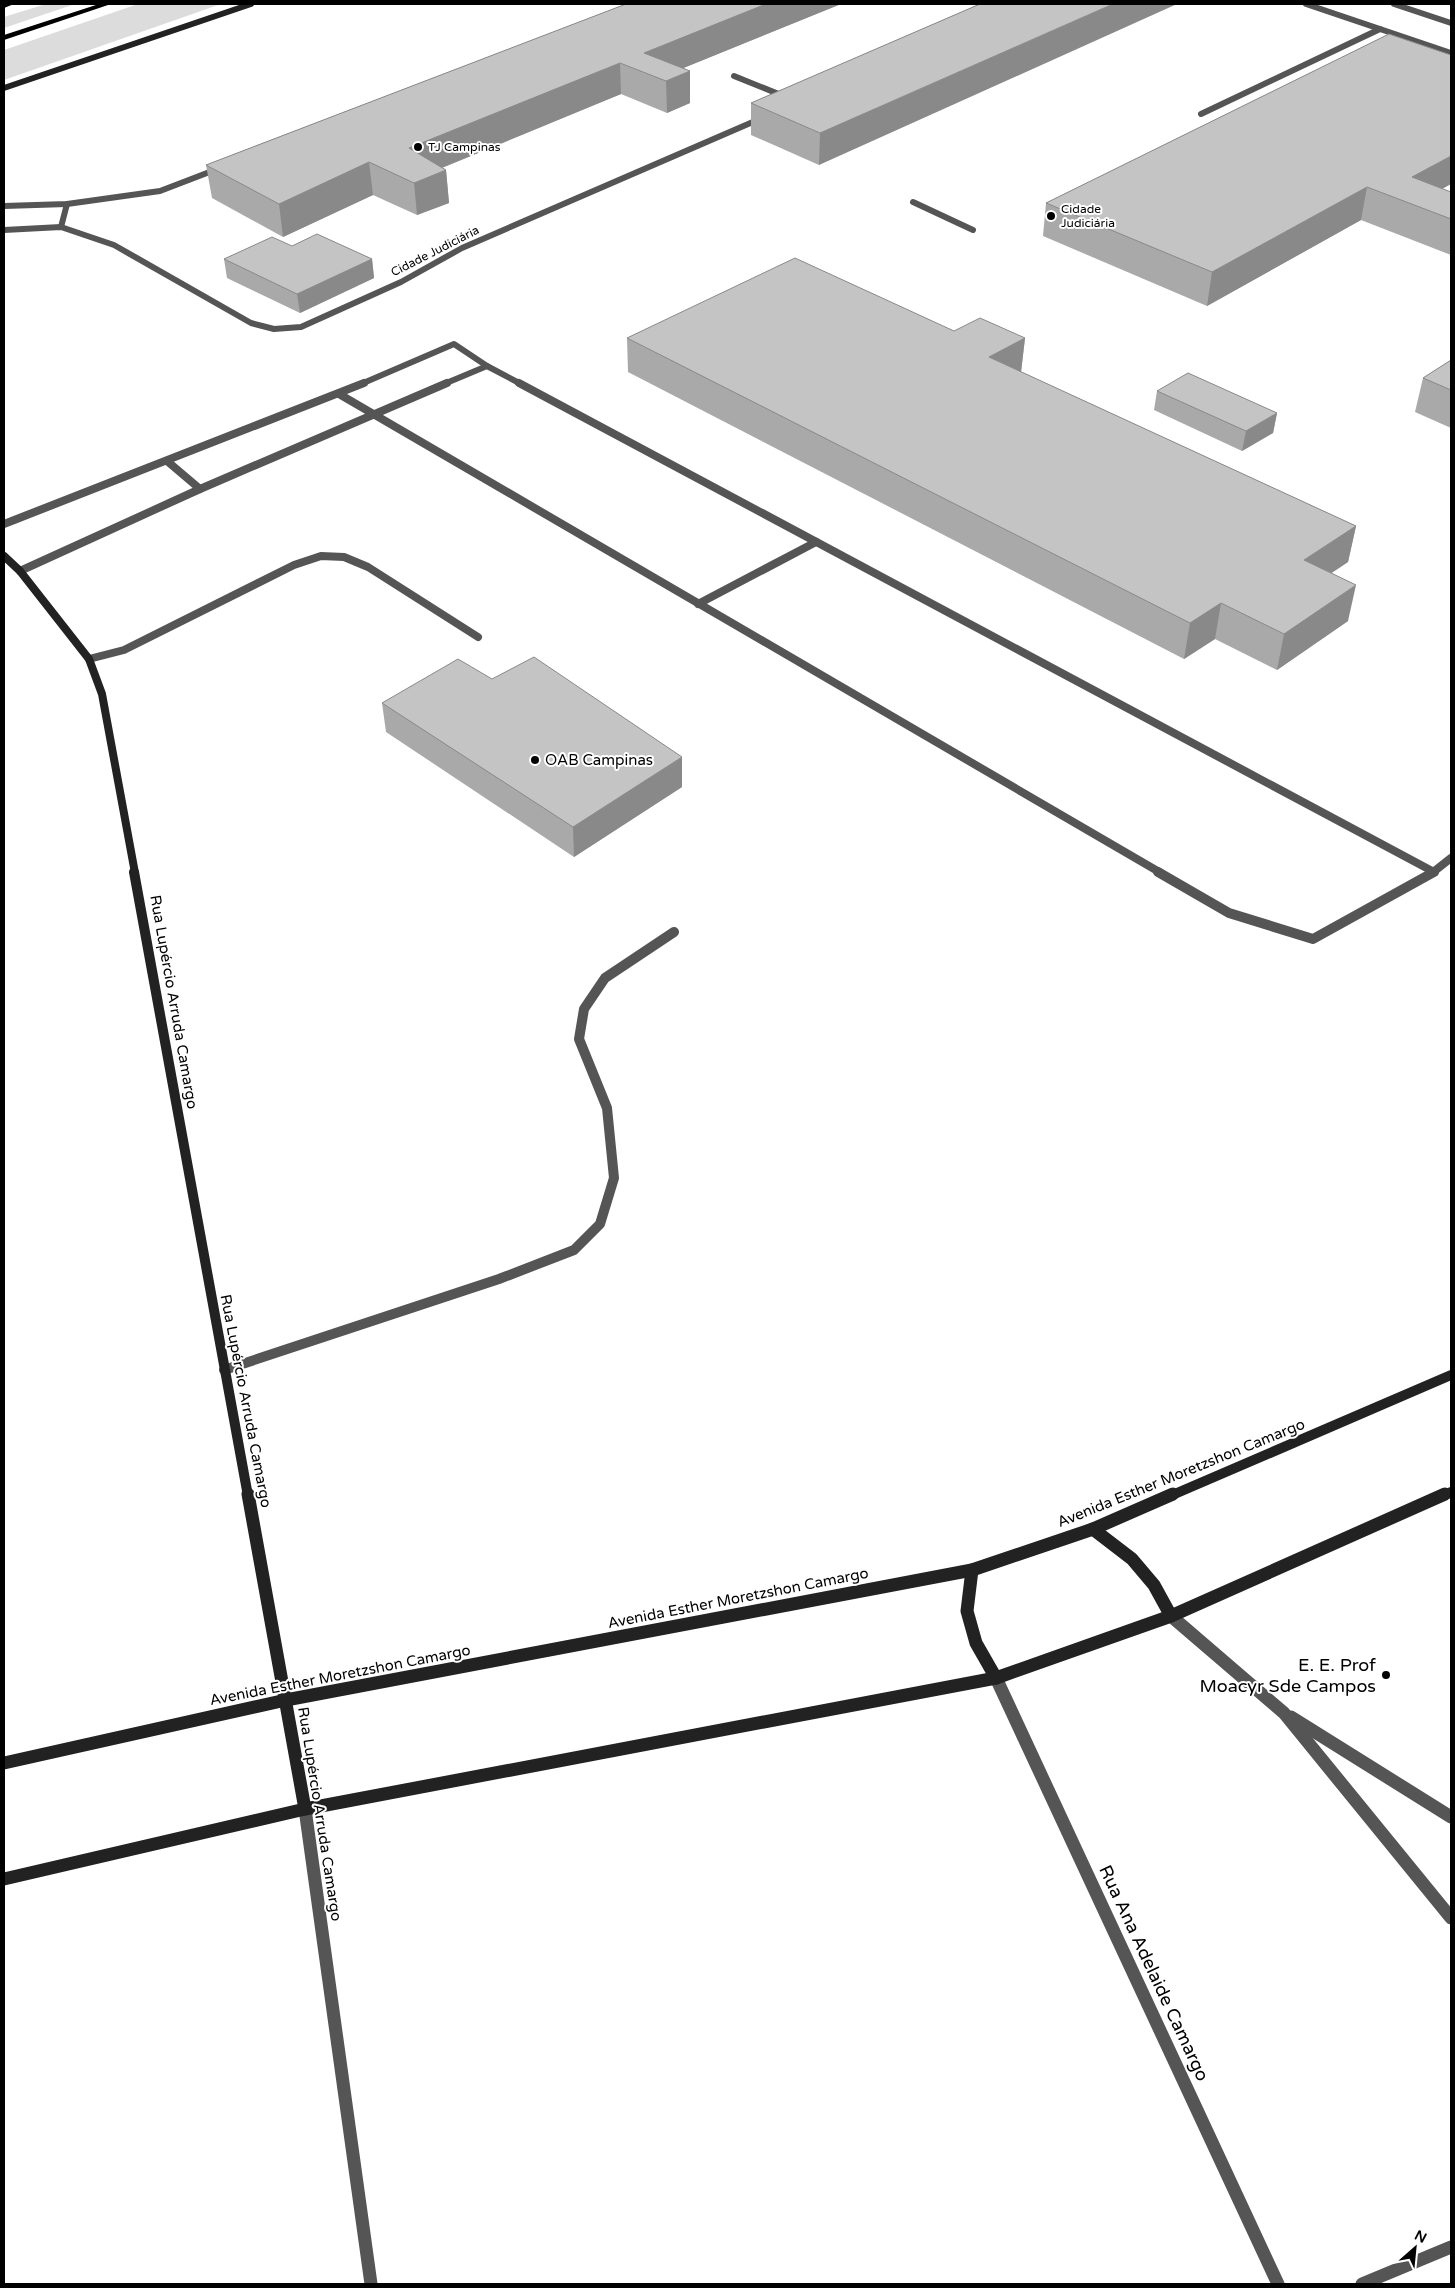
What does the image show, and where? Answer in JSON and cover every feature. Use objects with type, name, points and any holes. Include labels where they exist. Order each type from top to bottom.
[{"type":"highway","points":[[4,6],[10,4]]},
{"type":"highway","points":[[4,38],[107,4]]},
{"type":"street","points":[[4,88],[251,4]]},
{"type":"street","points":[[1306,4],[1451,53]]},
{"type":"street","points":[[1394,4],[1451,23]]},
{"type":"street","points":[[1201,114],[1380,29]]},
{"type":"street","points":[[734,76],[785,96],[791,102]]},
{"type":"street","name":"Cidade Judiciária","points":[[61,226],[114,245],[251,323],[274,329],[301,327],[401,282],[462,248],[770,115]]},
{"type":"street","points":[[4,206],[67,204],[160,191],[225,166]]},
{"type":"street","points":[[913,202],[973,230]]},
{"type":"street","points":[[4,230],[61,226],[67,204]]},
{"type":"street","points":[[4,524],[339,394],[454,344],[487,366],[1434,872]]},
{"type":"street","points":[[20,571],[200,489],[487,366]]},
{"type":"street","points":[[339,394],[1229,913],[1313,939],[1434,872],[1451,858]]},
{"type":"street","points":[[166,461],[200,489]]},
{"type":"street","points":[[698,604],[816,542]]},
{"type":"street","name":"Rua Lupércio Arruda Camargo","points":[[4,556],[20,571],[90,659],[102,694],[224,1370],[286,1700],[304,1809],[371,2284]]},
{"type":"street","points":[[90,659],[124,650],[294,565],[320,556],[344,557],[368,567],[478,637]]},
{"type":"street","points":[[224,1370],[499,1279],[574,1250],[600,1224],[614,1178],[607,1108],[579,1039],[584,1009],[605,978],[674,932]]},
{"type":"street","name":"Avenida Esther Moretzshon Camargo","points":[[4,1763],[286,1700],[972,1570],[1093,1529],[1451,1375]]},
{"type":"street","points":[[4,1879],[304,1809],[996,1678],[1171,1616],[1451,1492]]},
{"type":"street","points":[[1093,1529],[1132,1559],[1154,1585],[1171,1616],[1284,1713],[1451,1817]]},
{"type":"street","points":[[972,1570],[967,1611],[976,1643],[996,1678]]},
{"type":"street","name":"Rua Ana Adelaide Camargo","points":[[996,1678],[1278,2284]]},
{"type":"street","points":[[1284,1713],[1451,1918]]},
{"type":"street","points":[[1362,2284],[1451,2247]]},
{"type":"shaded area","points":[[46,4],[75,4],[4,28],[4,17]]},
{"type":"shaded area","points":[[138,4],[221,4],[4,80],[4,50]]},
{"type":"building","points":[[626,4],[766,4],[644,53],[690,71],[666,81],[620,63],[409,148],[446,170],[414,183],[369,162],[279,204],[206,165]]},
{"type":"building","points":[[980,4],[1113,4],[820,133],[751,103]]},
{"type":"building","points":[[1389,34],[1451,55],[1451,156],[1412,177],[1451,192],[1451,219],[1367,187],[1212,272],[1046,203]]},
{"type":"building","points":[[317,234],[372,259],[297,294],[224,259],[272,237],[292,246]]},
{"type":"building","points":[[795,258],[954,331],[980,318],[1025,338],[989,357],[1356,526],[1304,560],[1356,585],[1284,634],[1221,603],[1190,623],[627,338]]},
{"type":"building","points":[[1451,360],[1451,390],[1423,378]]},
{"type":"building","points":[[1188,373],[1277,413],[1246,431],[1157,391]]},
{"type":"building","name":"OAB Campinas","points":[[534,657],[682,757],[573,827],[382,703],[458,659],[492,679]]},
{"type":"place","name":"TJ Campinas","points":[[418,147]]},
{"type":"place","name":"Cidade Judiciária","points":[[1051,216]]},
{"type":"place","name":"OAB Campinas","points":[[535,760]]},
{"type":"place","name":"E. E. Prof Moacyr Sde Campos","points":[[1386,1675]]}]
